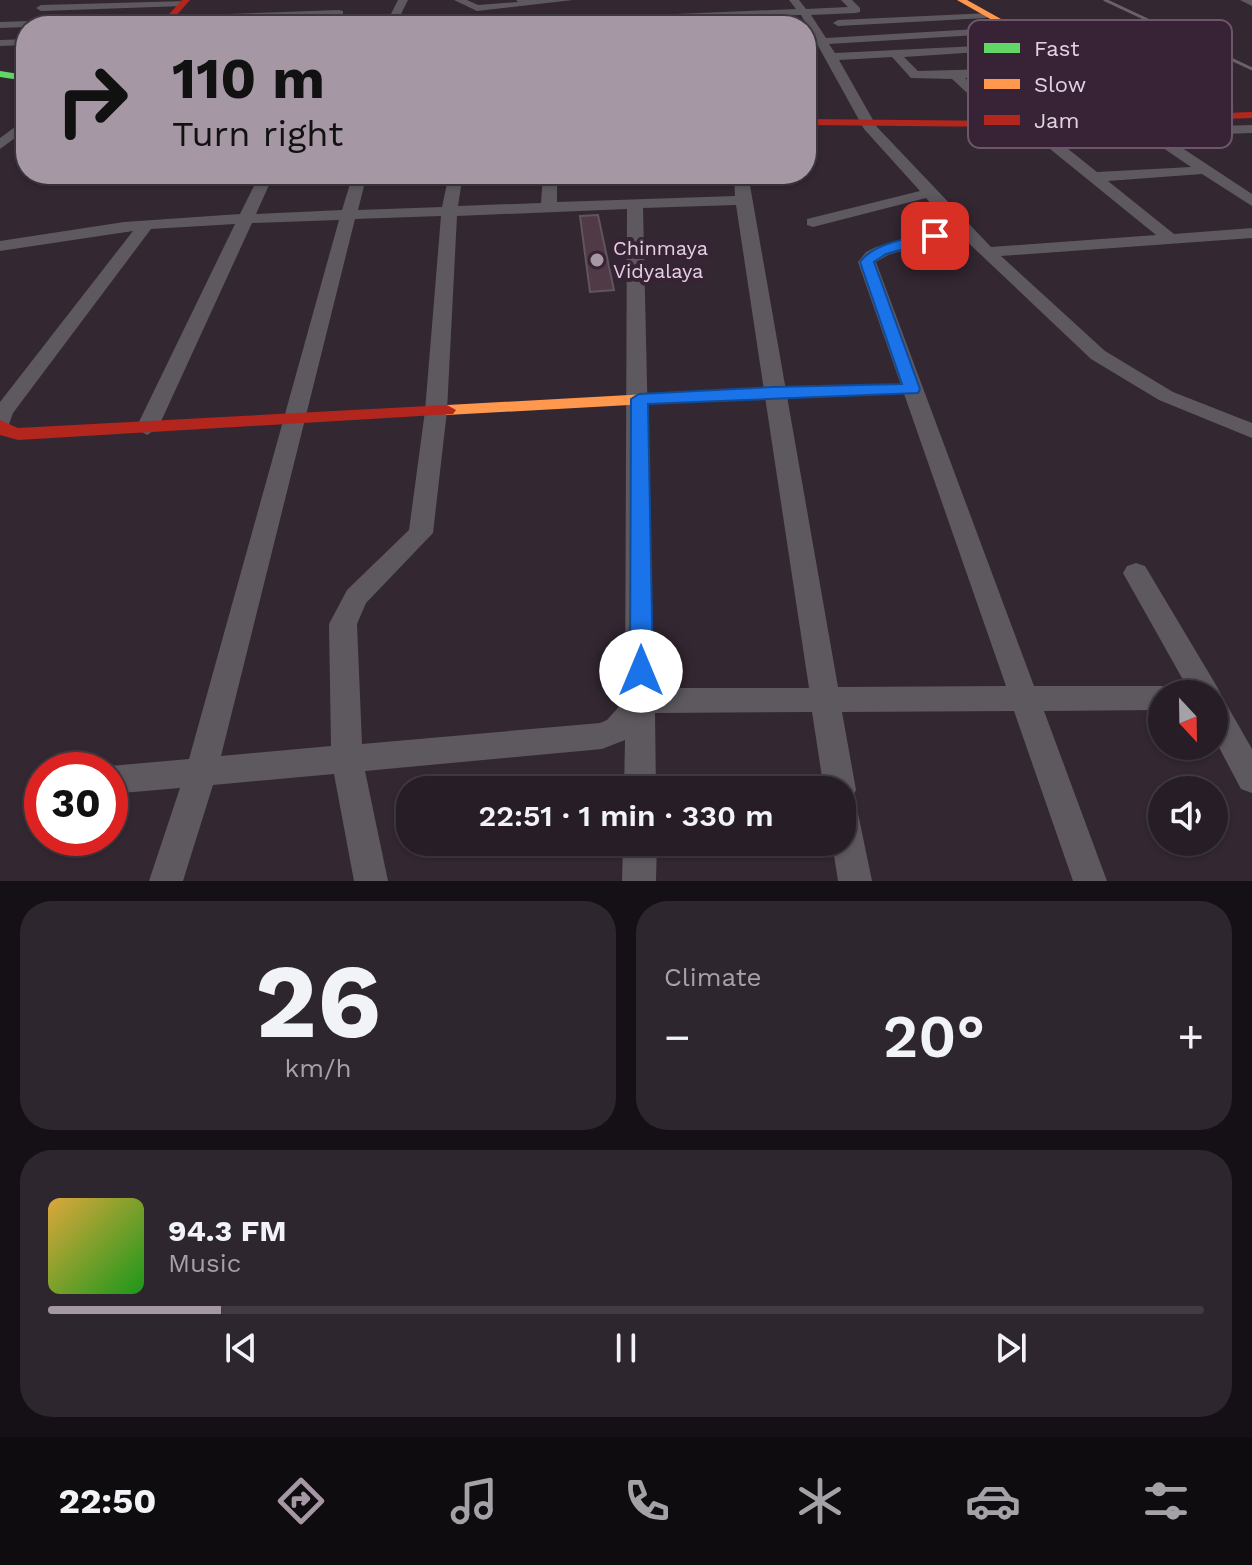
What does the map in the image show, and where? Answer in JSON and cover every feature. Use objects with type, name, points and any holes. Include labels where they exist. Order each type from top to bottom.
[{"type":"street","points":[[228,16],[242,0]]},
{"type":"street","points":[[459,0],[477,8],[568,0]]},
{"type":"street","points":[[794,0],[807,16]]},
{"type":"street","points":[[735,16],[856,10],[846,0]]},
{"type":"street","points":[[961,0],[994,20]]},
{"type":"street","points":[[1245,0],[1252,3]]},
{"type":"street","points":[[31,9],[185,1]]},
{"type":"street","points":[[171,16],[185,1]]},
{"type":"street","points":[[337,16],[345,3]]},
{"type":"street","points":[[271,16],[339,13]]},
{"type":"street","points":[[816,24],[986,15]]},
{"type":"street","points":[[816,30],[868,126],[962,228],[1098,355],[1166,396],[1252,431]]},
{"type":"street","points":[[822,41],[968,32]]},
{"type":"street","points":[[832,57],[968,50]]},
{"type":"street","points":[[895,54],[915,75],[968,75]]},
{"type":"street","points":[[955,75],[968,85]]},
{"type":"street","points":[[1232,116],[1252,115]]},
{"type":"street","points":[[1232,123],[1252,122]]},
{"type":"street","points":[[816,123],[868,126]]},
{"type":"street","points":[[816,129],[968,127]]},
{"type":"street","points":[[1232,130],[1252,129]]},
{"type":"street","points":[[16,131],[0,145],[16,144]]},
{"type":"street","points":[[1052,148],[1095,177],[1171,239]]},
{"type":"street","points":[[1172,148],[1252,201]]},
{"type":"street","points":[[1095,177],[1204,170]]},
{"type":"street","points":[[147,428],[262,184]]},
{"type":"street","points":[[166,881],[201,772],[292,420],[358,184]]},
{"type":"street","points":[[371,881],[347,760],[343,624],[356,597],[421,533],[436,411],[449,210],[454,184]]},
{"type":"street","points":[[549,207],[550,184]]},
{"type":"street","points":[[742,184],[773,392],[838,776]]},
{"type":"street","points":[[813,222],[929,193]]},
{"type":"street","points":[[0,246],[146,225],[350,214],[743,200]]},
{"type":"street","points":[[635,204],[640,776]]},
{"type":"street","points":[[146,225],[9,395],[0,424],[5,431],[18,434],[773,392],[912,389]]},
{"type":"street","points":[[962,228],[882,251],[867,262],[1090,881]]},
{"type":"street","points":[[987,252],[1252,233]]},
{"type":"street","points":[[1136,573],[1198,680]]},
{"type":"street","points":[[128,778],[602,736],[618,729],[642,701],[1148,698]]},
{"type":"street","points":[[1228,735],[1252,779]]},
{"type":"street","points":[[639,881],[640,856]]},
{"type":"street","points":[[851,856],[855,881]]},
{"type":"building","points":[[598,215],[614,290],[590,292],[580,216]]},
{"type":"railway","points":[[1105,0],[1148,20]]},
{"type":"railway","points":[[1232,60],[1252,69]]},
{"type":"traffic: fast","points":[[0,74],[16,76]]},
{"type":"traffic: slow","points":[[961,0],[997,20]]},
{"type":"traffic: slow","points":[[447,410],[773,392],[912,389]]},
{"type":"traffic: jam","points":[[171,16],[186,0]]},
{"type":"traffic: jam","points":[[1232,116],[1252,115]]},
{"type":"traffic: jam","points":[[816,122],[968,124]]},
{"type":"traffic: jam","points":[[0,426],[5,431],[18,434],[447,410]]},
{"type":"place","name":"Chinmaya Vidyalaya","points":[[597,260]]},
{"type":"route","points":[[641,671],[639,399],[912,389],[867,262],[882,251],[935,236]]}]
